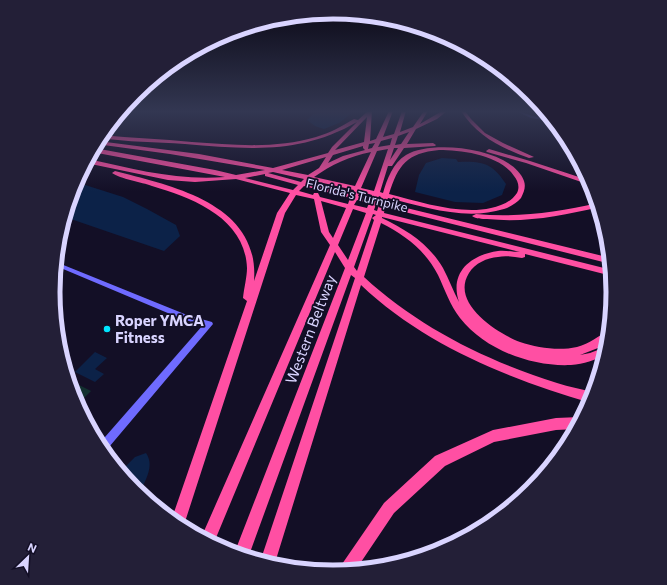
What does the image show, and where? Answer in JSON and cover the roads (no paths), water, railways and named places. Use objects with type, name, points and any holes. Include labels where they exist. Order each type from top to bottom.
[{"type":"highway","points":[[117,138],[220,146],[269,146],[314,138]]},
{"type":"highway","points":[[343,138],[324,163],[318,177],[316,190],[319,214],[330,240],[342,259],[364,282],[388,303],[418,324],[453,345],[489,363],[529,379],[586,396]]},
{"type":"highway","points":[[358,184],[364,159],[366,138]]},
{"type":"highway","name":"Western Beltway","points":[[208,535],[379,138]]},
{"type":"highway","points":[[93,162],[157,177],[195,180],[229,179],[267,172],[382,138]]},
{"type":"highway","name":"Western Beltway","points":[[243,550],[371,225],[378,189],[395,138]]},
{"type":"highway","points":[[378,189],[398,151],[407,138]]},
{"type":"highway","points":[[491,138],[522,154],[581,176]]},
{"type":"highway","name":"Florida's Turnpike","points":[[104,144],[175,155],[266,175],[605,260]]},
{"type":"highway","points":[[179,517],[281,213],[297,188],[320,168],[341,158],[365,151],[416,144],[471,148],[528,162],[583,181]]},
{"type":"highway","points":[[112,145],[179,153],[281,172],[459,213],[500,218],[541,217],[592,206]]},
{"type":"highway","points":[[269,558],[371,225],[388,191],[397,168],[405,158],[425,150],[447,148],[469,150],[497,159],[516,172],[523,186],[521,194],[517,200],[509,205],[493,210],[472,212],[456,211],[407,201]]},
{"type":"highway","name":"Florida's Turnpike","points":[[100,151],[200,169],[606,272]]},
{"type":"highway","points":[[91,167],[196,198],[216,208],[239,230],[248,245],[252,264],[250,288],[231,362]]},
{"type":"highway","points":[[356,208],[393,226],[418,242],[433,260],[464,316],[483,334],[494,341],[526,355],[562,361],[594,357],[600,354]]},
{"type":"highway","points":[[603,342],[600,344],[577,352],[560,353],[527,348],[496,335],[472,315],[461,293],[461,284],[463,273],[469,267],[485,257],[498,254],[523,255],[606,273]]},
{"type":"highway","points":[[350,565],[389,508],[440,461],[493,436],[556,424],[573,423]]},
{"type":"street","points":[[61,266],[185,317],[210,324],[106,444]]},
{"type":"water","points":[[442,158],[456,159],[458,162],[480,163],[491,168],[506,184],[502,195],[483,203],[455,202],[415,192],[419,175],[426,163]]},
{"type":"water","points":[[83,184],[123,197],[176,225],[180,236],[164,251],[70,219]]},
{"type":"water","points":[[95,352],[107,358],[95,369],[104,374],[95,382],[75,372]]},
{"type":"water","points":[[146,453],[149,458],[150,463],[148,474],[142,488],[124,468],[135,457]]},
{"type":"place","name":"Roper YMCA Fitness","points":[[107,329]]}]
